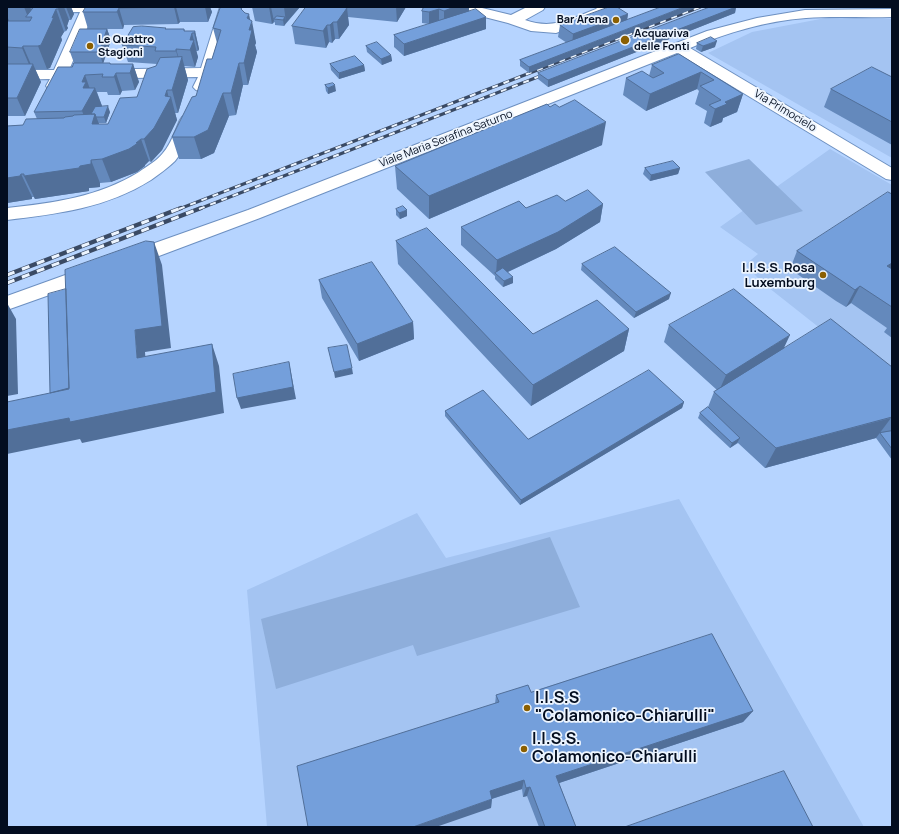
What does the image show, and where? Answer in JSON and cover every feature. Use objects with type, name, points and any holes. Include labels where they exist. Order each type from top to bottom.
[{"type":"street","points":[[7,214],[85,203],[111,194],[138,181],[170,156],[180,140],[207,72],[225,7],[216,7]]},
{"type":"street","points":[[462,7],[513,20],[531,27],[556,29],[601,12],[605,7]]},
{"type":"street","points":[[513,20],[538,7]]},
{"type":"street","points":[[47,102],[89,8]]},
{"type":"street","points":[[7,9],[128,8]]},
{"type":"street","name":"Viale Maria Serafina Saturno","points":[[7,303],[254,214],[712,34],[757,22],[798,15],[853,12],[892,12]]},
{"type":"street","name":"Via Primocielo","points":[[678,47],[892,175]]},
{"type":"street","points":[[7,75],[207,72]]},
{"type":"shaded area","points":[[831,17],[892,19],[892,158],[708,53],[752,32]]},
{"type":"shaded area","name":"I.I.S.S. Rosa Luxemburg","points":[[830,149],[892,185],[892,385],[764,284],[745,265],[758,254],[720,227]]},
{"type":"shaded area","points":[[749,159],[803,211],[756,225],[705,172]]},
{"type":"shaded area","name":"I.I.S.S \"Colamonico-Chiarulli\"","points":[[679,499],[864,827],[267,827],[247,590],[417,513],[446,558]]},
{"type":"shaded area","points":[[550,537],[580,607],[417,656],[413,645],[276,689],[261,619]]},
{"type":"building","points":[[34,7],[59,7],[56,9],[52,18],[54,17],[41,45],[23,46],[22,48],[7,47],[7,21],[30,21],[32,17],[26,17]]},
{"type":"building","points":[[86,7],[174,7],[119,8],[117,12],[83,12]]},
{"type":"building","points":[[221,7],[242,7],[241,9],[245,13],[249,14],[247,18],[252,21],[249,30],[252,30],[244,63],[239,63],[231,93],[223,93],[208,130],[194,137],[172,137],[192,97],[196,96],[207,59],[212,59],[221,30],[213,28]]},
{"type":"building","points":[[306,7],[347,8],[337,22],[327,25],[323,31],[292,26]]},
{"type":"building","points":[[424,7],[454,7],[444,11],[439,9],[429,12],[422,11]]},
{"type":"building","points":[[609,7],[617,7],[628,14],[573,34],[560,25]]},
{"type":"building","points":[[661,7],[684,7],[529,67],[520,60]]},
{"type":"building","points":[[710,7],[736,7],[548,80],[538,73]]},
{"type":"building","points":[[476,9],[486,17],[404,44],[394,35]]},
{"type":"building","points":[[277,16],[285,17],[283,20],[274,19]]},
{"type":"building","points":[[142,26],[195,31],[192,33],[190,40],[194,40],[190,50],[176,49],[176,51],[155,51],[156,47],[122,45],[133,27]]},
{"type":"building","points":[[80,29],[107,29],[99,52],[70,52]]},
{"type":"building","points":[[711,37],[717,41],[703,46],[697,43]]},
{"type":"building","points":[[377,42],[391,55],[381,59],[366,46]]},
{"type":"building","points":[[679,54],[743,94],[725,102],[727,104],[715,109],[709,105],[721,100],[700,86],[714,80],[701,72],[650,94],[626,78],[642,71],[653,78],[664,73],[652,65]]},
{"type":"building","points":[[355,56],[364,65],[339,73],[330,64]]},
{"type":"building","points":[[182,57],[172,90],[167,90],[165,96],[171,97],[154,128],[144,139],[141,139],[129,149],[102,159],[91,160],[91,164],[80,166],[79,168],[24,176],[24,174],[21,174],[20,176],[7,178],[7,126],[23,125],[26,119],[64,118],[74,115],[95,114],[92,124],[108,124],[120,98],[137,97],[147,69],[156,66],[160,58]]},
{"type":"building","points":[[74,63],[133,64],[130,73],[116,73],[114,77],[102,77],[103,74],[85,75],[82,82],[86,82],[83,88],[95,88],[82,111],[34,112],[58,67],[72,67]]},
{"type":"building","points":[[7,64],[33,64],[17,98],[7,98]]},
{"type":"building","points":[[872,67],[892,77],[892,122],[831,89]]},
{"type":"building","points":[[333,83],[335,85],[328,88],[325,85]]},
{"type":"building","points":[[575,100],[606,122],[429,196],[395,166],[547,104],[550,107],[555,104],[559,107]]},
{"type":"building","points":[[108,106],[104,117],[96,117],[95,114],[91,114],[95,107]]},
{"type":"building","points":[[673,161],[680,168],[651,175],[645,168]]},
{"type":"building","points":[[588,190],[603,204],[558,232],[497,260],[461,227],[519,201],[526,208],[557,195],[565,201]]},
{"type":"building","points":[[888,192],[892,194],[892,263],[887,266],[892,269],[892,307],[860,286],[855,290],[797,251]]},
{"type":"building","points":[[403,206],[407,210],[399,213],[396,209]]},
{"type":"building","points":[[427,228],[533,334],[597,300],[629,329],[533,385],[396,241]]},
{"type":"building","points":[[146,241],[154,242],[162,326],[135,330],[137,358],[212,344],[216,392],[70,422],[69,418],[7,430],[7,402],[69,389],[65,270]]},
{"type":"building","points":[[615,247],[671,293],[636,312],[582,264]]},
{"type":"building","points":[[372,262],[413,322],[357,344],[319,280]]},
{"type":"building","points":[[503,268],[513,277],[504,281],[495,273]]},
{"type":"building","points":[[66,289],[69,388],[50,393],[48,294]]},
{"type":"building","points":[[734,289],[790,335],[726,375],[669,325]]},
{"type":"building","points":[[831,319],[892,367],[892,417],[776,448],[714,392]]},
{"type":"building","points":[[347,345],[352,368],[334,372],[328,348]]},
{"type":"building","points":[[289,362],[293,387],[237,398],[233,374]]},
{"type":"building","points":[[649,370],[684,402],[521,500],[445,411],[483,390],[528,439]]},
{"type":"building","points":[[708,407],[740,438],[732,443],[700,413]]},
{"type":"building","points":[[892,431],[892,449],[880,433]]},
{"type":"building","name":"I.I.S.S. Colamonico-Chiarulli","points":[[712,634],[753,711],[556,776],[576,827],[545,827],[530,787],[526,788],[524,780],[490,791],[492,799],[413,827],[308,827],[297,766],[499,702],[496,695],[528,685],[531,692]]},
{"type":"building","name":"I.I.S.S. Colamonico-Chiarulli","points":[[784,771],[813,827],[625,827]]},
{"type":"railway","points":[[179,209],[700,7]]},
{"type":"railway","points":[[199,209],[548,73]]},
{"type":"railway","points":[[7,275],[181,208]]},
{"type":"railway","points":[[7,283],[201,208]]},
{"type":"place","name":"Bar Arena","points":[[616,20]]},
{"type":"place","name":"Acquaviva delle Fonti","points":[[625,40]]},
{"type":"place","name":"Le Quattro Stagioni","points":[[90,46]]},
{"type":"place","name":"I.I.S.S. Rosa Luxemburg","points":[[823,275]]},
{"type":"place","name":"I.I.S.S \"Colamonico-Chiarulli\"","points":[[527,708]]},
{"type":"place","name":"I.I.S.S. Colamonico-Chiarulli","points":[[524,749]]}]
